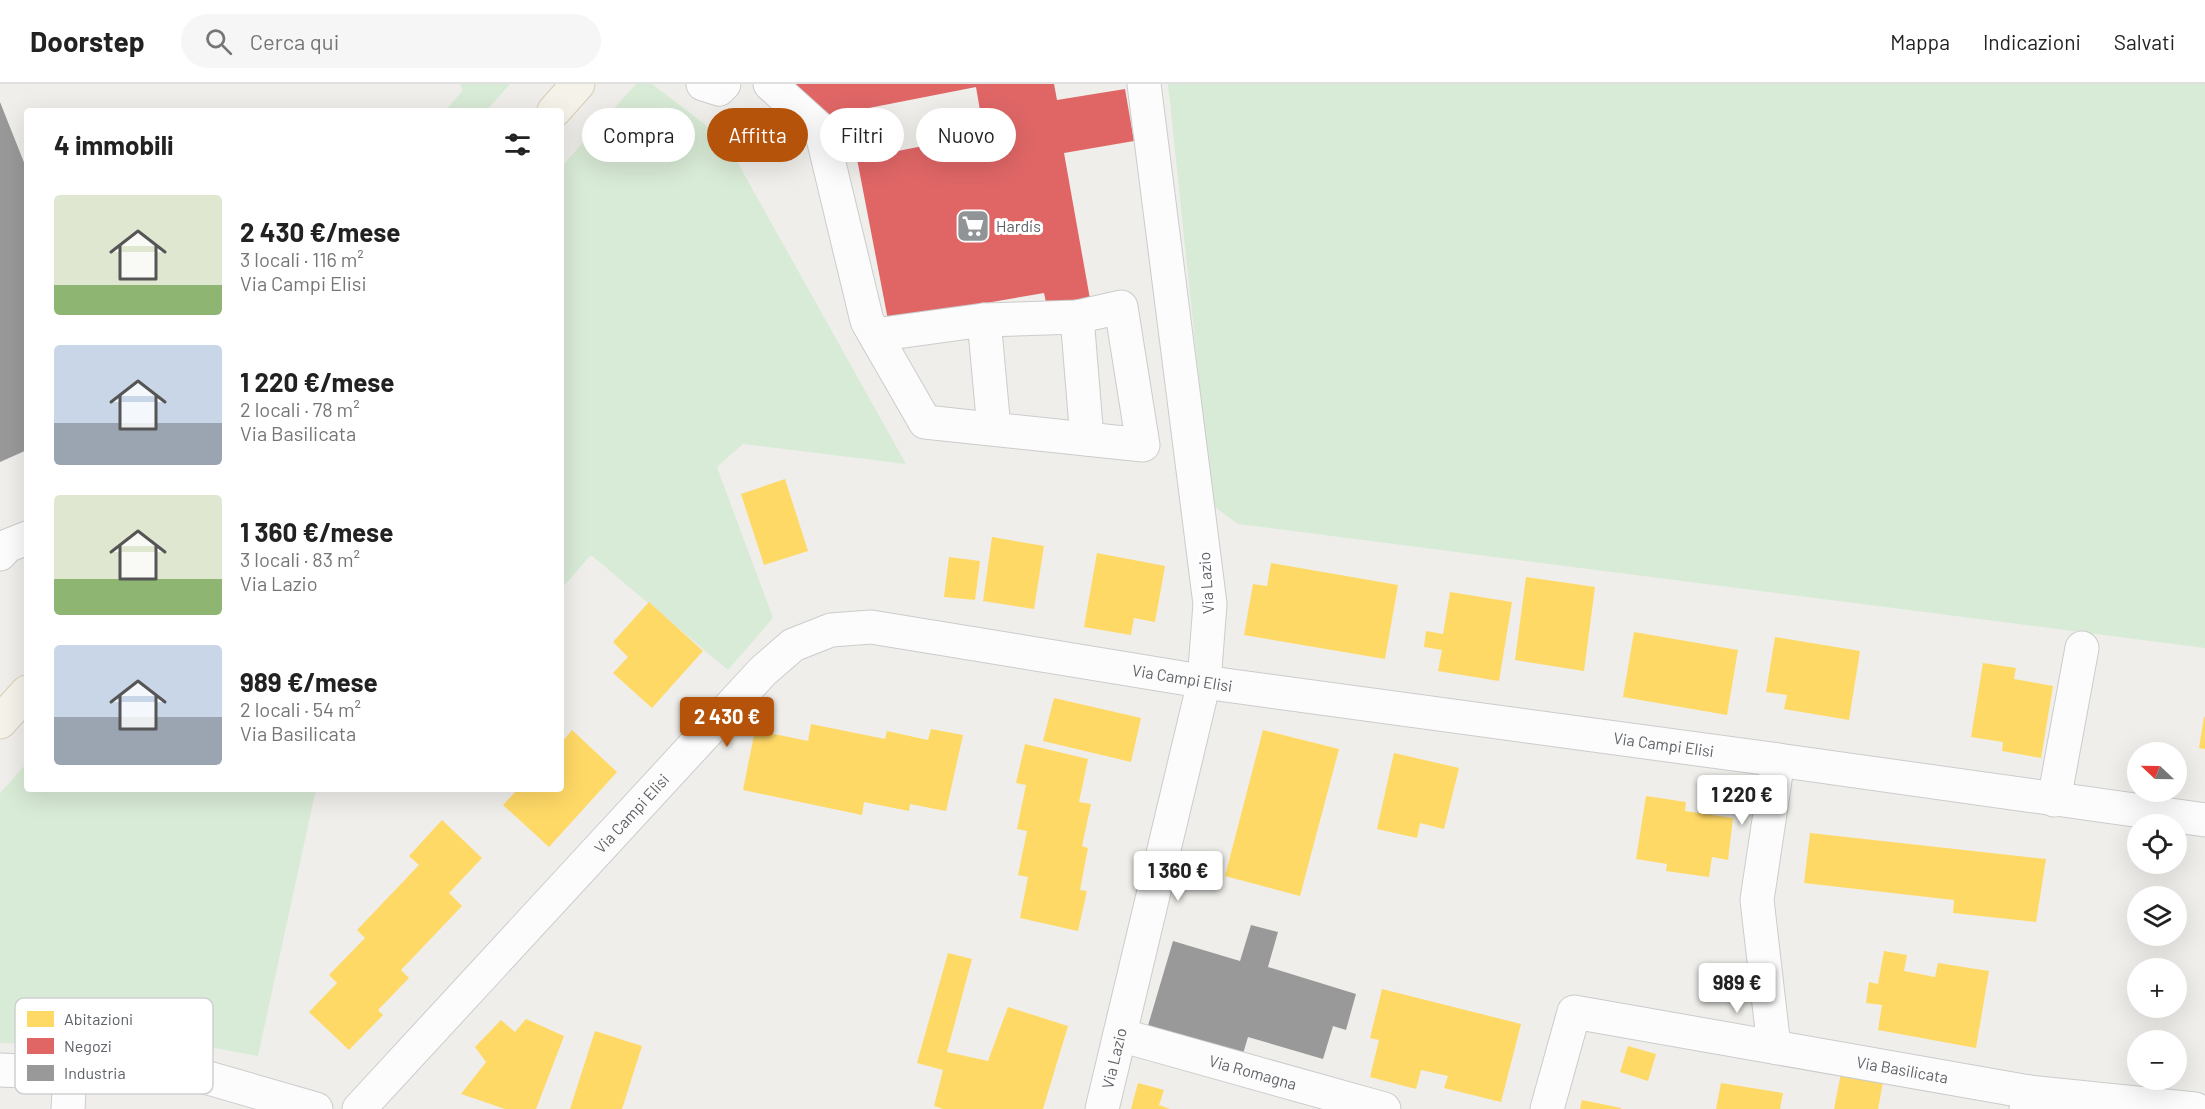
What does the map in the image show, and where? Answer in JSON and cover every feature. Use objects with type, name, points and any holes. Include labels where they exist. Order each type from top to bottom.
[{"type":"main road","points":[[557,108],[578,84]]},
{"type":"main road","points":[[0,722],[24,695]]},
{"type":"street","points":[[703,84],[719,89],[724,84]]},
{"type":"street","points":[[770,84],[821,130],[867,321],[875,335],[925,422],[1143,445],[1121,308],[1077,317],[984,320],[875,335]]},
{"type":"street","name":"Via Lazio","points":[[1101,1109],[1204,682],[1210,604],[1144,84]]},
{"type":"street","points":[[1077,317],[1087,439]]},
{"type":"street","points":[[984,320],[994,429]]},
{"type":"street","points":[[0,554],[7,546],[24,539]]},
{"type":"street","name":"Via Campi Elisi","points":[[359,1109],[763,671],[793,645],[831,630],[871,627],[1204,682],[2205,820]]},
{"type":"street","points":[[2054,800],[2082,648]]},
{"type":"street","points":[[1774,1047],[1757,900],[1778,760]]},
{"type":"street","name":"Via Basilicata","points":[[1547,1109],[1574,1012],[1774,1047],[2027,1100],[2195,1109]]},
{"type":"street","name":"Via Romagna","points":[[1120,1035],[1384,1109]]},
{"type":"street","points":[[0,1070],[15,1071]]},
{"type":"street","points":[[213,1079],[316,1109]]},
{"type":"street","points":[[68,1109],[69,1094]]},
{"type":"green space","points":[[460,84],[510,84],[489,108],[448,108],[463,90]]},
{"type":"green space","points":[[636,84],[652,84],[683,108],[614,108]]},
{"type":"green space","points":[[1168,84],[2205,84],[2205,648],[1238,524],[1208,502],[1207,456]]},
{"type":"green space","points":[[695,117],[707,126],[707,162],[737,162],[906,464],[743,444],[717,467],[773,618],[728,670],[591,555],[564,586],[564,164],[582,144],[582,162],[695,162]]},
{"type":"green space","points":[[24,766],[24,792],[315,792],[258,1056],[213,1048],[213,998],[15,998],[15,1044],[0,1043],[0,793]]},
{"type":"building: Abitazioni","points":[[785,479],[808,551],[764,565],[741,494]]},
{"type":"building: Abitazioni","points":[[992,537],[1044,546],[1034,609],[983,601]]},
{"type":"building: Abitazioni","points":[[1097,553],[1165,566],[1155,622],[1134,618],[1131,635],[1084,627]]},
{"type":"building: Abitazioni","points":[[949,557],[980,561],[975,600],[944,597]]},
{"type":"building: Abitazioni","points":[[1271,563],[1398,585],[1385,659],[1244,635],[1253,584],[1267,586]]},
{"type":"building: Abitazioni","points":[[1526,577],[1595,587],[1584,671],[1515,660]]},
{"type":"building: Abitazioni","points":[[1450,592],[1512,602],[1499,681],[1438,671],[1442,650],[1424,647],[1426,631],[1443,634]]},
{"type":"building: Abitazioni","points":[[649,602],[703,651],[652,708],[613,673],[628,657],[613,642]]},
{"type":"building: Abitazioni","points":[[1634,632],[1738,650],[1727,715],[1623,697]]},
{"type":"building: Abitazioni","points":[[1775,637],[1860,651],[1849,720],[1784,709],[1787,695],[1766,692]]},
{"type":"building: Abitazioni","points":[[1983,663],[2016,668],[2014,679],[2053,686],[2041,758],[2002,751],[2003,742],[1971,737]]},
{"type":"building: Abitazioni","points":[[1054,698],[1141,718],[1131,762],[1043,741]]},
{"type":"building: Abitazioni","points":[[2205,717],[2205,749],[2199,748]]},
{"type":"building: Abitazioni","points":[[811,724],[885,739],[887,731],[928,740],[931,729],[963,735],[946,811],[910,804],[909,811],[864,802],[862,815],[743,790],[755,730],[808,741]]},
{"type":"building: Abitazioni","points":[[572,730],[617,772],[549,847],[503,805],[515,792],[564,792],[564,739]]},
{"type":"building: Abitazioni","points":[[1263,730],[1339,749],[1300,896],[1225,876]]},
{"type":"building: Abitazioni","points":[[1025,744],[1088,759],[1079,802],[1091,804],[1082,846],[1088,848],[1080,890],[1087,891],[1078,931],[1020,918],[1028,877],[1018,875],[1027,831],[1017,829],[1026,785],[1016,783]]},
{"type":"building: Abitazioni","points":[[1394,753],[1459,768],[1444,829],[1420,823],[1417,838],[1377,829]]},
{"type":"building: Abitazioni","points":[[1646,796],[1686,802],[1685,811],[1733,818],[1728,860],[1712,857],[1709,877],[1666,871],[1667,864],[1636,859]]},
{"type":"building: Abitazioni","points":[[442,820],[482,858],[449,893],[462,906],[401,970],[409,978],[378,1010],[383,1015],[349,1050],[309,1012],[337,983],[329,975],[365,938],[357,930],[419,865],[409,856]]},
{"type":"building: Abitazioni","points":[[1810,833],[2046,859],[2036,922],[1953,913],[1954,900],[1804,883]]},
{"type":"building: Abitazioni","points":[[1884,951],[1907,955],[1904,971],[1935,977],[1938,963],[1989,971],[1976,1048],[1878,1030],[1882,1005],[1866,1003],[1869,982],[1878,984]]},
{"type":"building: Abitazioni","points":[[948,953],[972,959],[947,1052],[988,1061],[1008,1007],[1068,1026],[1043,1109],[943,1109],[934,1106],[943,1070],[917,1063]]},
{"type":"building: Abitazioni","points":[[1382,989],[1521,1024],[1501,1102],[1444,1088],[1448,1076],[1421,1070],[1416,1089],[1370,1077],[1379,1040],[1370,1038]]},
{"type":"building: Abitazioni","points":[[526,1019],[564,1036],[536,1109],[505,1109],[461,1094],[486,1062],[475,1047],[501,1020],[515,1032]]},
{"type":"building: Abitazioni","points":[[595,1031],[642,1046],[622,1109],[570,1109]]},
{"type":"building: Abitazioni","points":[[1628,1046],[1656,1054],[1648,1081],[1620,1072]]},
{"type":"building: Abitazioni","points":[[1841,1073],[1883,1082],[1878,1109],[1834,1109]]},
{"type":"building: Abitazioni","points":[[1138,1083],[1164,1090],[1159,1105],[1170,1109],[1131,1109]]},
{"type":"building: Abitazioni","points":[[1721,1083],[1783,1093],[1780,1109],[1716,1109]]},
{"type":"building: Abitazioni","points":[[1582,1100],[1621,1108],[1621,1109],[1580,1109]]},
{"type":"building: Negozi","name":"Hardis","points":[[792,84],[1054,84],[1057,100],[1125,89],[1134,141],[1064,153],[1090,299],[1047,307],[1044,293],[888,320],[858,162],[904,162],[904,150],[916,147],[916,162],[1016,162],[1016,108],[980,108],[976,87],[869,108],[820,109]]},
{"type":"building: Industria","points":[[0,102],[24,162],[24,451],[0,462]]},
{"type":"building: Industria","points":[[1251,925],[1278,932],[1268,967],[1356,994],[1346,1030],[1333,1026],[1323,1059],[1248,1037],[1242,1057],[1147,1029],[1173,941],[1240,961]]},
{"type":"place","name":"Hardis","points":[[973,226]]}]
